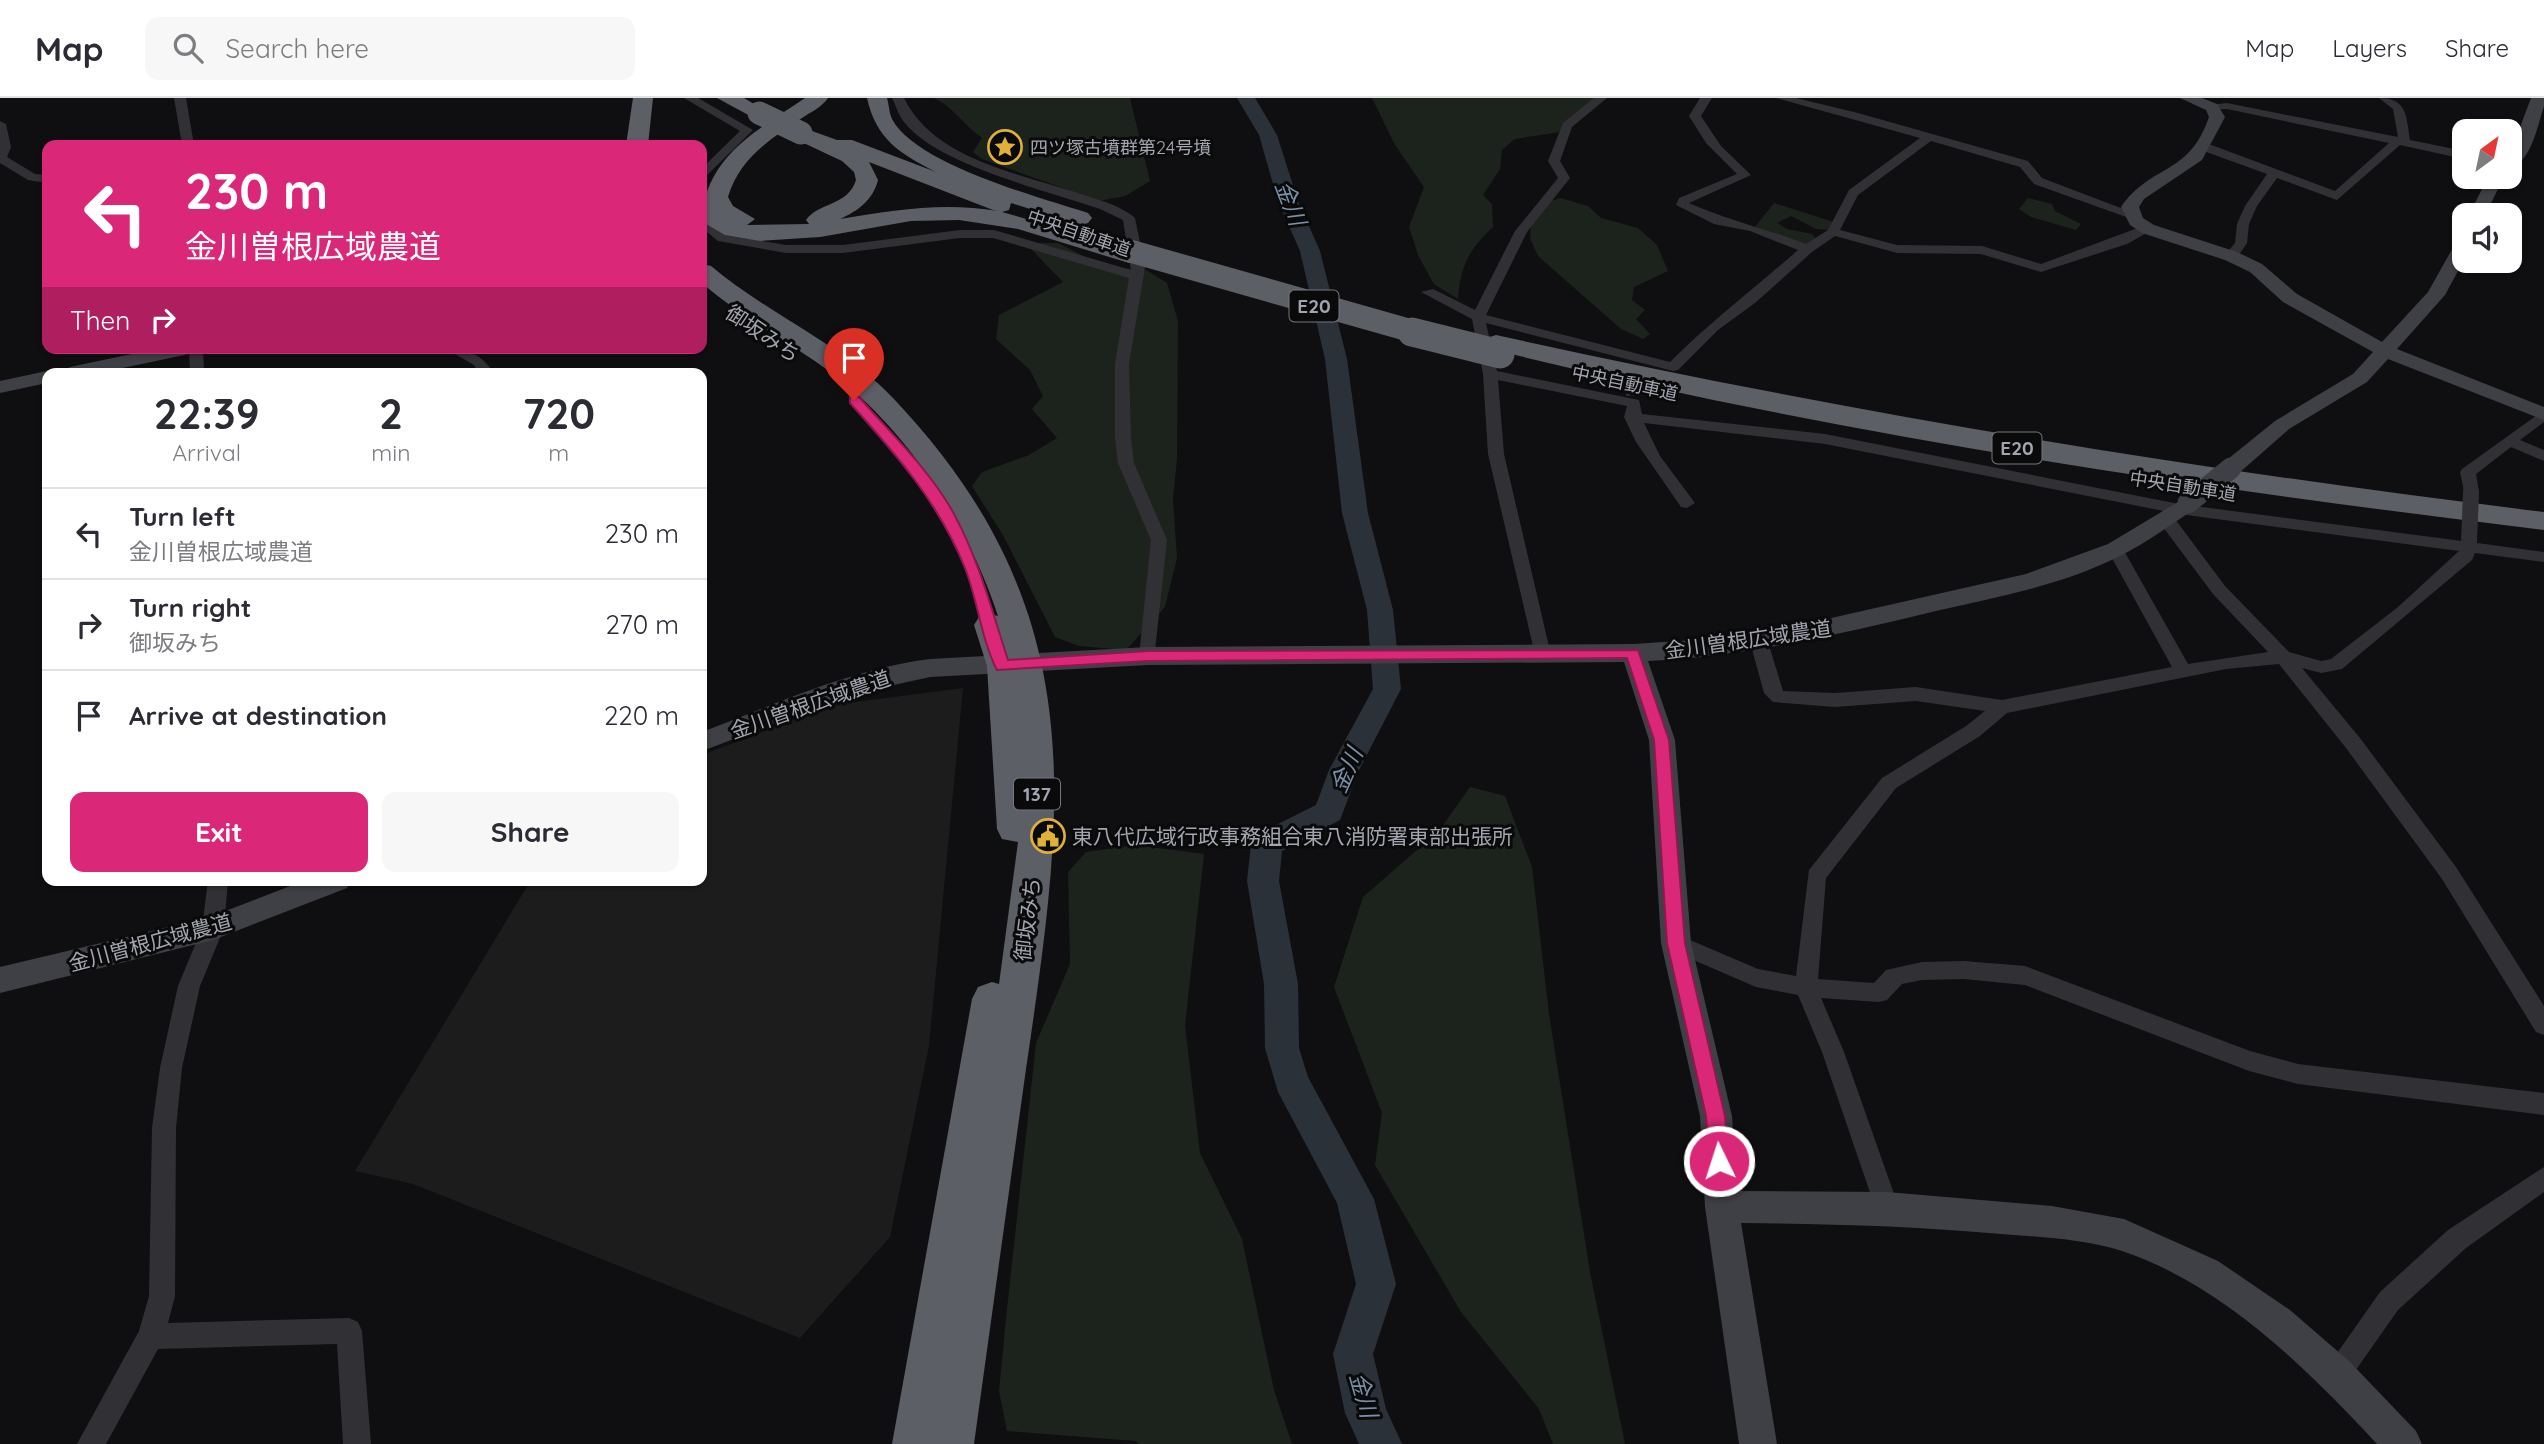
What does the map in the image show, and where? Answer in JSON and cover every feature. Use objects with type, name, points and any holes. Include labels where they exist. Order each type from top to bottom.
[{"type":"highway","points":[[623,140],[629,98]]},
{"type":"highway","points":[[638,140],[643,98]]},
{"type":"highway","points":[[727,98],[765,106]]},
{"type":"highway","points":[[741,98],[765,106],[806,127],[858,162],[866,174],[866,190],[859,200],[823,218],[779,226],[756,224],[724,210],[717,197],[727,170],[753,144],[818,98]]},
{"type":"highway","points":[[707,180],[732,151],[806,98]]},
{"type":"highway","points":[[877,98],[880,118],[888,131],[914,154],[956,173],[1110,229],[1128,252]]},
{"type":"highway","name":"中央自動車道","points":[[806,127],[934,180],[1128,252],[1495,357],[1834,428],[2186,488],[2544,534]]},
{"type":"highway","points":[[707,212],[710,218],[733,229],[751,233],[806,232],[921,212],[960,213],[1005,219],[1128,252]]},
{"type":"highway","name":"中央自動車道","points":[[1128,252],[1333,301],[1495,357],[2182,475],[2544,521]]},
{"type":"highway","name":"御坂みち","points":[[707,276],[734,300],[812,350],[880,401],[930,460],[998,568],[1015,666],[1038,771],[1032,891],[949,1444]]},
{"type":"highway","name":"御坂みち","points":[[707,293],[843,390],[866,410],[908,460],[947,513],[1015,666],[1016,818],[1007,906],[917,1444]]},
{"type":"street","points":[[180,98],[187,140]]},
{"type":"street","points":[[691,98],[747,130],[707,170]]},
{"type":"street","points":[[898,98],[906,120],[947,150],[1129,218],[1122,364],[1123,438],[1126,463],[1159,540],[1148,656]]},
{"type":"street","points":[[1542,655],[1496,454],[1495,357],[1478,317],[1521,231],[1564,178],[1554,161],[1567,125],[1601,98]]},
{"type":"street","points":[[1706,98],[1695,116],[1699,126],[1745,175],[1683,201],[1682,205],[1718,221],[1753,228],[1807,249]]},
{"type":"street","points":[[1783,98],[1930,136],[2024,164],[2038,181],[2133,215]]},
{"type":"street","points":[[2188,98],[2212,107],[2227,106],[2452,153]]},
{"type":"street","points":[[2385,98],[2398,108],[2401,142]]},
{"type":"street","points":[[2522,145],[2539,98]]},
{"type":"street","points":[[1759,642],[1773,693],[1779,697],[1835,700],[1916,694],[2002,707],[2183,671],[2283,657],[2321,667],[2336,665],[2404,611],[2466,556],[2469,546],[2471,492],[2468,472],[2512,442],[2544,415],[2386,352],[2290,298],[2256,268],[2231,256],[2148,229],[2136,221],[2130,207],[2137,195],[2153,181],[2196,158],[2217,117],[2212,107]]},
{"type":"street","points":[[0,124],[5,147],[0,158],[32,177],[42,178]]},
{"type":"street","points":[[1428,292],[1478,317],[1634,362],[1673,367],[1713,327],[1750,300],[1807,249],[1833,232],[1853,193],[1888,170],[1930,136]]},
{"type":"street","points":[[2202,146],[2337,196],[2401,142]]},
{"type":"street","points":[[2231,256],[2241,243],[2240,232],[2258,194],[2274,173]]},
{"type":"street","points":[[707,226],[723,238],[786,248],[843,249],[960,234],[994,234],[1128,252]]},
{"type":"street","points":[[1833,232],[1897,249],[1982,250],[2041,268],[2122,241],[2148,229]]},
{"type":"street","name":"金川曽根広域農道","points":[[707,740],[860,683],[901,672],[951,666],[1015,666],[1079,659],[1148,656],[1542,655],[1691,651],[1759,642],[2053,575],[2115,549],[2178,510],[2283,425],[2360,378],[2436,295],[2452,266]]},
{"type":"street","points":[[94,368],[160,354]]},
{"type":"street","points":[[464,354],[479,362],[483,368]]},
{"type":"street","points":[[1495,357],[1633,405],[1825,439],[2178,510],[2544,557]]},
{"type":"street","points":[[0,387],[42,378]]},
{"type":"street","points":[[1633,405],[1661,471],[1687,503]]},
{"type":"street","points":[[2512,442],[2544,456]]},
{"type":"street","points":[[2178,510],[2218,590],[2283,657],[2353,743],[2449,873],[2544,1025]]},
{"type":"street","points":[[2115,549],[2183,671]]},
{"type":"street","points":[[1633,653],[1661,740],[1676,943],[1716,1116],[1723,1207],[1758,1444]]},
{"type":"street","points":[[1888,1208],[1833,1052],[1806,987],[1816,876],[1889,783],[1973,731],[2002,707]]},
{"type":"street","points":[[91,1444],[151,1336],[162,1296],[164,1128],[171,1068],[189,986],[213,928],[217,886]]},
{"type":"street","name":"金川曽根広域農道","points":[[0,980],[213,928],[322,886]]},
{"type":"street","points":[[1676,943],[1756,978],[1806,987],[1879,993],[1894,978],[1912,972],[2011,971],[2038,978],[2249,1061],[2298,1074],[2544,1104]]},
{"type":"street","points":[[2337,1376],[2389,1301],[2457,1239],[2544,1178]]},
{"type":"street","points":[[1723,1207],[1888,1208],[2052,1222],[2124,1235],[2206,1273],[2278,1322],[2337,1376],[2403,1444]]},
{"type":"street","points":[[151,1336],[349,1331],[357,1444]]},
{"type":"shaded area","points":[[934,98],[1130,98],[1150,181],[1125,196],[1099,201],[982,159],[973,152],[982,138],[947,106]]},
{"type":"shaded area","points":[[1372,98],[1606,98],[1560,132],[1515,139],[1502,150],[1500,169],[1483,195],[1492,204],[1493,227],[1467,259],[1458,299],[1434,284],[1418,255],[1409,227],[1424,187],[1395,145]]},
{"type":"shaded area","points":[[1560,198],[1588,206],[1601,218],[1638,228],[1657,245],[1668,271],[1634,287],[1632,300],[1645,310],[1636,319],[1650,334],[1643,339],[1621,329],[1538,256],[1530,238],[1531,226],[1551,201]]},
{"type":"shaded area","points":[[2028,198],[2052,204],[2055,211],[2081,224],[2076,230],[2031,217],[2019,209]]},
{"type":"shaded area","points":[[1774,203],[1834,222],[1831,230],[1816,229],[1791,216],[1777,223],[1787,229],[1812,234],[1816,239],[1808,245],[1755,227]]},
{"type":"shaded area","points":[[1040,243],[1058,243],[1105,267],[1146,270],[1167,283],[1178,321],[1177,459],[1173,499],[1177,558],[1165,607],[1126,650],[1079,646],[1055,637],[1003,535],[972,486],[982,472],[1029,455],[1057,438],[1032,409],[1043,396],[1030,370],[996,339],[999,315],[1063,282],[1032,250]]},
{"type":"shaded area","points":[[963,688],[929,1046],[890,1237],[800,1338],[413,1184],[355,1171],[527,886],[707,886],[707,753],[832,705]]},
{"type":"shaded area","points":[[1470,787],[1505,796],[1532,867],[1549,1014],[1590,1272],[1625,1444],[1553,1444],[1539,1409],[1461,1312],[1375,1165],[1382,1113],[1334,987],[1363,897],[1439,831]]},
{"type":"shaded area","points":[[1135,845],[1204,854],[1185,1025],[1200,1153],[1242,1239],[1274,1390],[1292,1444],[1139,1444],[1136,1441],[1007,1431],[999,1391],[1036,1043],[1070,964],[1068,872],[1086,852]]},
{"type":"waterway","name":"金川","points":[[1246,98],[1268,135],[1288,201],[1310,251],[1336,359],[1355,513],[1380,610],[1387,689],[1344,770],[1329,812],[1267,844],[1263,881],[1281,984],[1282,1048],[1291,1081],[1355,1199],[1376,1284],[1353,1354],[1366,1413],[1381,1444]]},
{"type":"tunnel","points":[[1634,366],[1634,396]]},
{"type":"place","name":"四ツ塚古墳群第24号墳","points":[[1005,147]]},
{"type":"place","name":"東八代広域行政事務組合東八消防署東部出張所","points":[[1048,836]]},
{"type":"route","points":[[854,400],[866,410],[908,460],[947,513],[972,569],[1003,666],[1148,656],[1633,653],[1661,740],[1676,943],[1716,1116],[1719,1161]]}]
